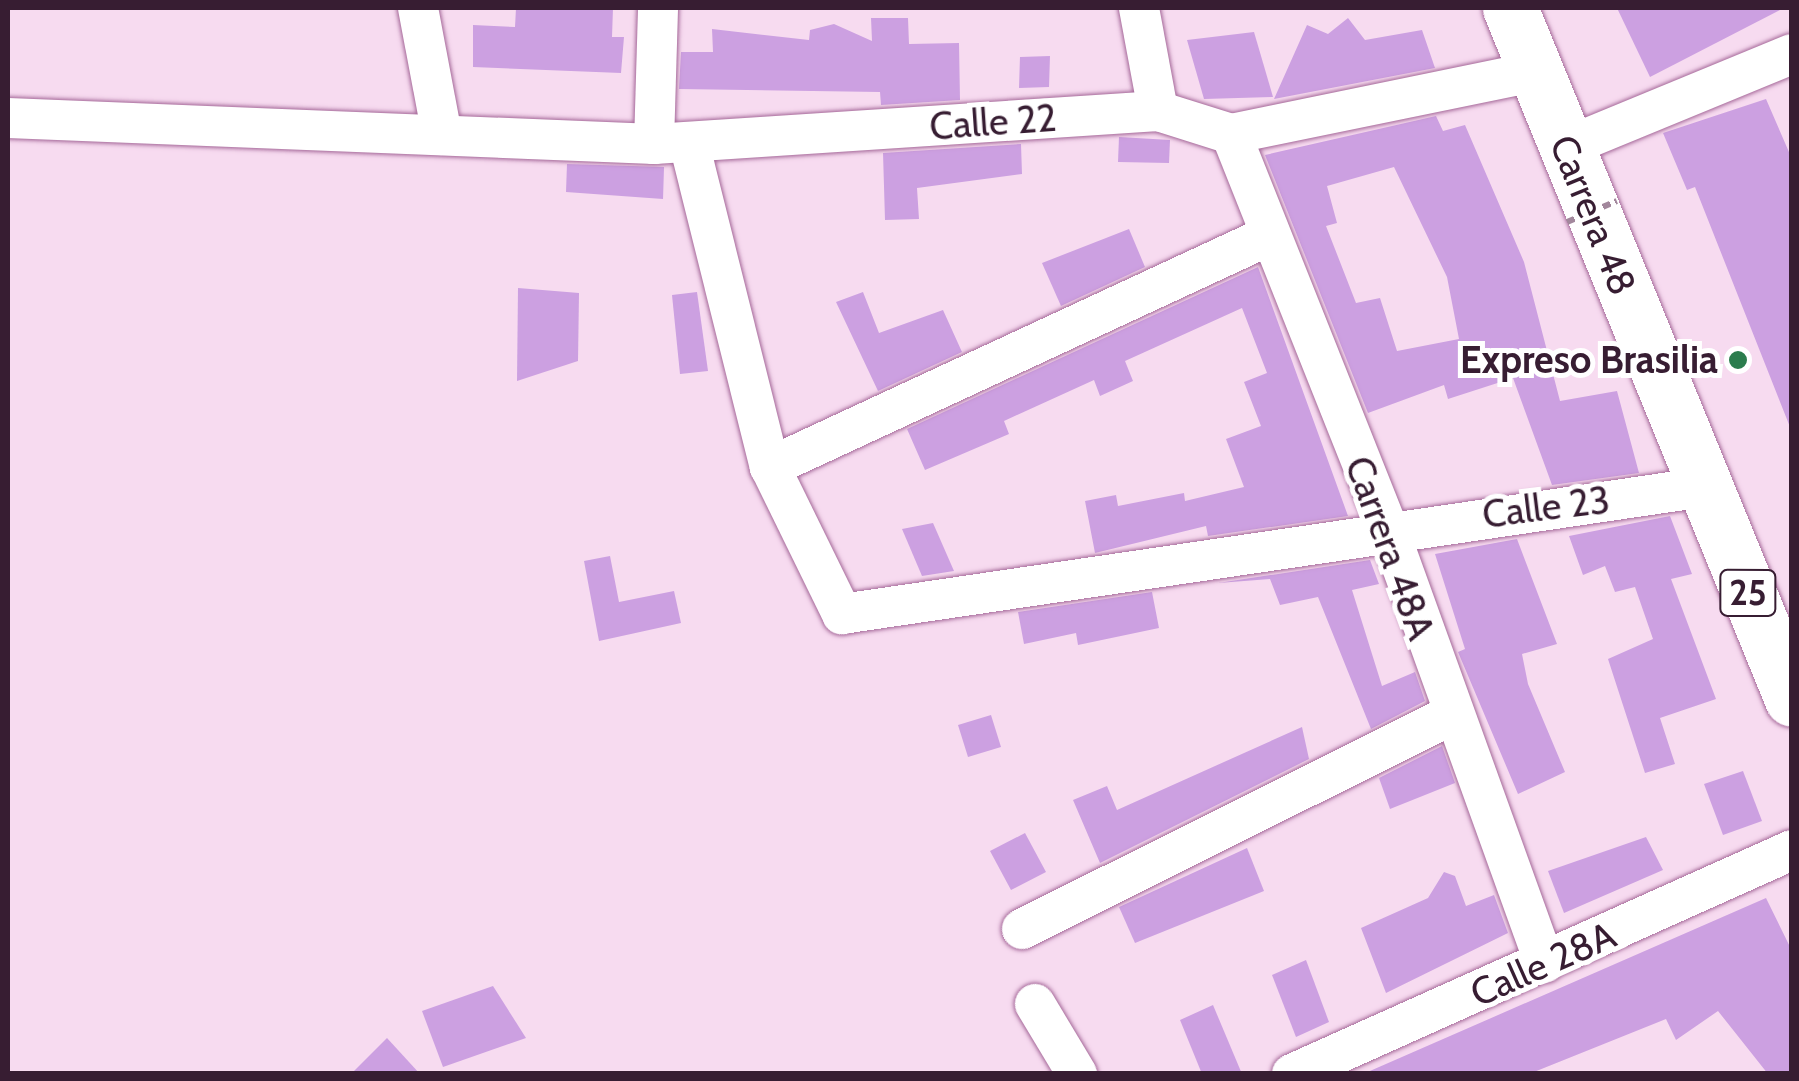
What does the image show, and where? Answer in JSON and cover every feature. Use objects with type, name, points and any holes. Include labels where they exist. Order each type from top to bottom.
[{"type":"highway","name":"Carrera 48","points":[[1510,8],[1792,699]]},
{"type":"street","points":[[418,8],[442,135]]},
{"type":"street","points":[[658,8],[671,143],[770,467],[1266,237]]},
{"type":"street","points":[[1139,8],[1158,110]]},
{"type":"street","points":[[1566,147],[1792,54]]},
{"type":"street","name":"Calle 22","points":[[8,118],[671,143],[1158,110],[1230,134],[1534,72]]},
{"type":"street","name":"Carrera 48A","points":[[1230,134],[1266,237],[1388,528],[1449,716],[1545,964]]},
{"type":"street","name":"Calle 23","points":[[770,467],[842,614],[1388,528],[1704,487]]},
{"type":"street","points":[[1022,930],[1449,716]]},
{"type":"street","name":"Calle 28A","points":[[1292,1074],[1545,964],[1792,850]]},
{"type":"street","points":[[1035,1004],[1078,1074]]},
{"type":"path","points":[[1568,222],[1617,201]]},
{"type":"building","points":[[516,8],[613,8],[612,37],[624,37],[621,73],[473,67],[473,25],[515,27]]},
{"type":"building","points":[[1617,8],[1784,8],[1650,77]]},
{"type":"building","points":[[871,18],[908,18],[909,44],[959,43],[960,100],[881,105],[880,92],[679,89],[681,52],[713,52],[712,29],[809,40],[810,30],[834,24],[872,41]]},
{"type":"building","points":[[1348,18],[1365,40],[1422,30],[1435,68],[1274,99],[1307,25],[1328,34]]},
{"type":"building","points":[[1254,32],[1273,97],[1204,99],[1187,40]]},
{"type":"building","points":[[1050,56],[1049,87],[1019,88],[1020,57]]},
{"type":"building","points":[[1766,99],[1792,159],[1790,427],[1695,187],[1687,190],[1663,133]]},
{"type":"building","points":[[1436,116],[1443,131],[1465,125],[1524,262],[1560,401],[1617,391],[1639,473],[1552,485],[1513,378],[1448,399],[1444,385],[1368,413],[1265,155]],"holes":[[[1394,167],[1447,277],[1459,339],[1397,351],[1380,298],[1356,303],[1326,226],[1337,223],[1327,186]]]},
{"type":"building","points":[[1119,137],[1170,140],[1169,163],[1118,162]]},
{"type":"building","points":[[1021,144],[1022,174],[917,188],[919,219],[885,220],[883,153]]},
{"type":"building","points":[[567,164],[664,167],[663,199],[566,192]]},
{"type":"building","points":[[1129,229],[1145,267],[1061,306],[1042,263]]},
{"type":"building","points":[[1258,267],[1348,516],[1208,536],[1206,526],[1095,553],[1085,501],[1116,495],[1118,506],[1184,493],[1185,501],[1244,487],[1226,439],[1261,426],[1244,382],[1267,373],[1242,308],[1125,361],[1133,381],[1100,396],[1094,380],[1004,421],[1009,434],[925,470],[907,429]]},
{"type":"building","points":[[518,288],[579,293],[578,361],[517,381]]},
{"type":"building","points":[[697,292],[708,371],[680,374],[672,295]]},
{"type":"building","points":[[863,292],[879,333],[943,310],[962,352],[878,391],[836,302]]},
{"type":"building","points":[[1670,516],[1692,574],[1671,579],[1716,699],[1660,718],[1675,764],[1645,773],[1608,659],[1653,639],[1635,587],[1615,592],[1605,566],[1583,575],[1569,536]]},
{"type":"building","points":[[933,523],[954,571],[922,576],[902,529]]},
{"type":"building","points":[[1517,539],[1557,644],[1522,654],[1528,684],[1565,772],[1518,794],[1458,652],[1465,649],[1435,554]]},
{"type":"building","points":[[610,556],[619,602],[674,591],[681,623],[599,641],[584,561]]},
{"type":"building","points":[[1370,560],[1379,584],[1352,590],[1382,686],[1415,672],[1425,701],[1371,729],[1318,597],[1280,605],[1270,579],[1218,583]]},
{"type":"building","points":[[1152,592],[1159,628],[1078,645],[1076,633],[1024,644],[1018,612]]},
{"type":"building","points":[[991,715],[1001,747],[968,757],[958,725]]},
{"type":"building","points":[[1302,727],[1309,759],[1100,863],[1073,800],[1107,786],[1117,810]]},
{"type":"building","points":[[1442,746],[1455,783],[1390,809],[1379,778]]},
{"type":"building","points":[[1743,771],[1762,821],[1723,835],[1704,784]]},
{"type":"building","points":[[1025,833],[1046,872],[1011,890],[990,851]]},
{"type":"building","points":[[1646,837],[1663,870],[1564,913],[1548,871]]},
{"type":"building","points":[[1247,848],[1264,891],[1135,943],[1119,907]]},
{"type":"building","points":[[1444,872],[1455,876],[1466,906],[1494,895],[1508,933],[1386,993],[1361,928],[1428,898]]},
{"type":"building","points":[[1766,898],[1792,951],[1792,1074],[1768,1074],[1718,1011],[1676,1040],[1666,1019],[1529,1074],[1363,1074]]},
{"type":"building","points":[[1306,960],[1329,1022],[1296,1037],[1272,975]]},
{"type":"building","points":[[493,986],[526,1038],[443,1067],[422,1011]]},
{"type":"building","points":[[1213,1005],[1242,1074],[1202,1074],[1180,1020]]},
{"type":"building","points":[[387,1038],[420,1074],[351,1074]]},
{"type":"place","name":"Expreso Brasilia","points":[[1738,360]]}]
